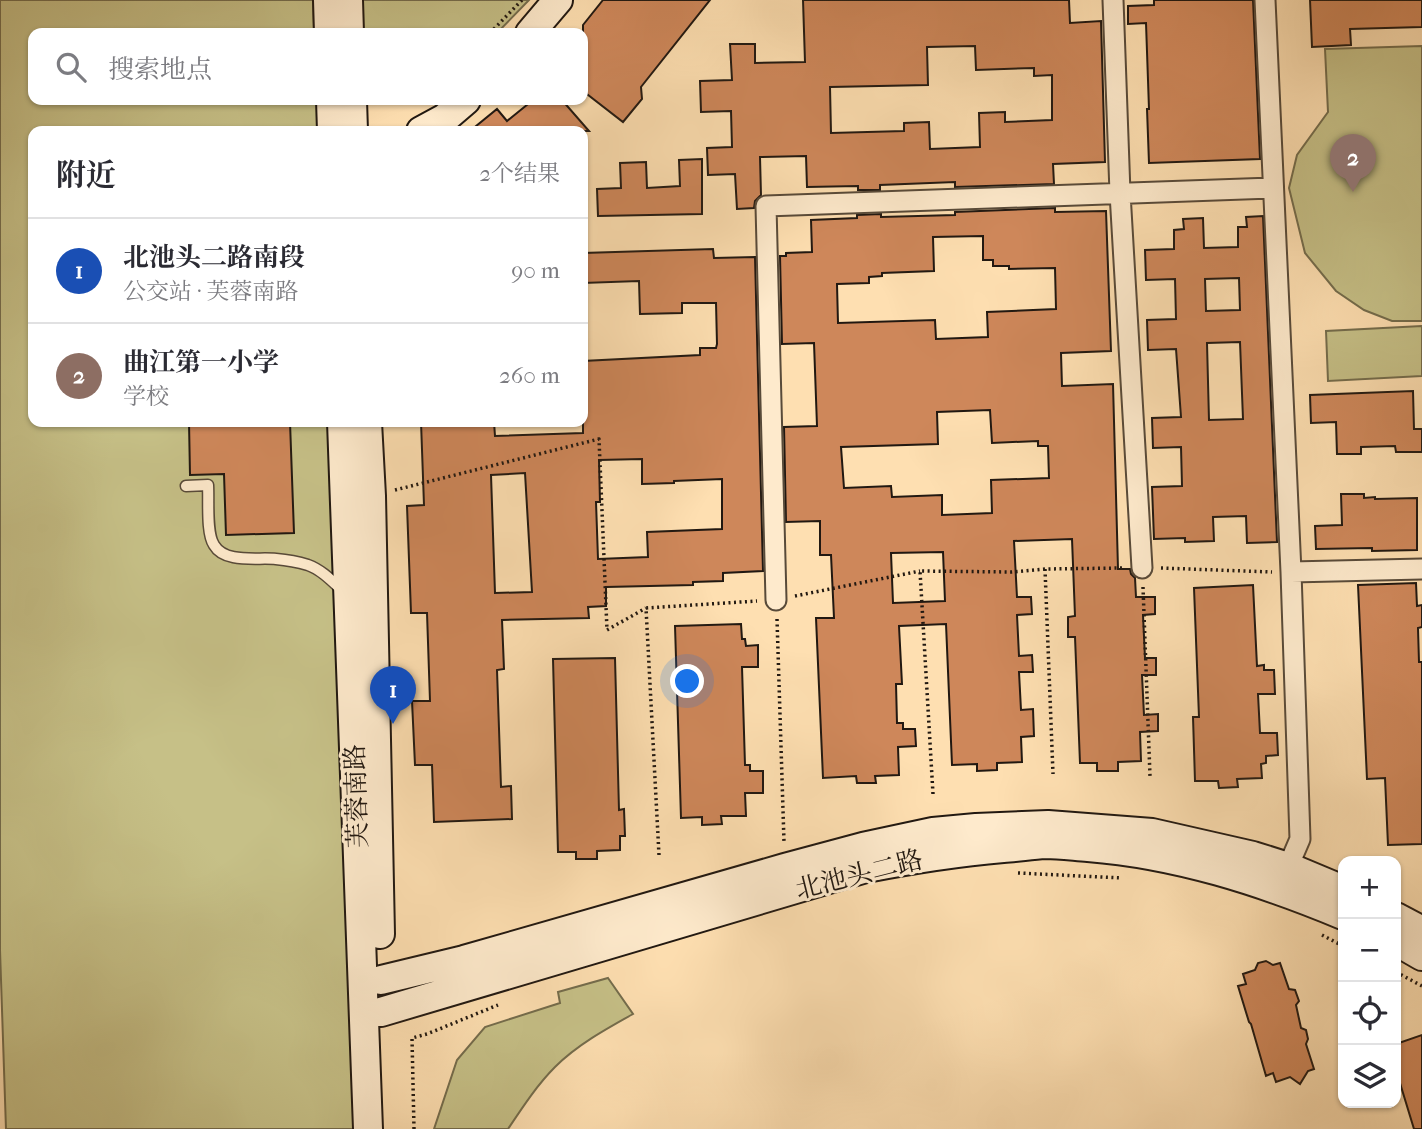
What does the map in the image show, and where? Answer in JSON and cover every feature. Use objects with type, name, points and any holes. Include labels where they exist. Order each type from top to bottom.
[{"type":"main road","points":[[328,0],[329,28]]},
{"type":"main road","points":[[348,0],[349,28]]},
{"type":"main road","points":[[534,28],[558,0]]},
{"type":"main road","points":[[331,105],[332,126]]},
{"type":"main road","points":[[352,105],[353,126]]},
{"type":"main road","points":[[430,126],[460,105]]},
{"type":"main road","name":"芙蓉南路","points":[[342,427],[368,1129]]},
{"type":"main road","name":"芙蓉南路","points":[[367,427],[386,1129]]},
{"type":"main road","name":"北池头二路","points":[[381,980],[489,953],[785,868],[933,832],[1048,825],[1153,833],[1253,856],[1338,888]]},
{"type":"main road","name":"北池头二路","points":[[381,1012],[866,868],[927,856],[980,850],[1046,844],[1111,849],[1175,859],[1303,898],[1338,913]]},
{"type":"main road","points":[[1400,919],[1422,931]]},
{"type":"main road","points":[[1401,944],[1422,956]]},
{"type":"street","points":[[1113,0],[1120,193],[1142,568]]},
{"type":"street","points":[[1265,0],[1291,572],[1300,839],[1288,867]]},
{"type":"street","points":[[776,600],[766,206],[1273,188]]},
{"type":"street","points":[[1291,572],[1422,569]]},
{"type":"lane","points":[[186,486],[208,485],[210,533],[214,547],[219,552],[240,558],[278,559],[306,565],[320,571],[349,596]]},
{"type":"path","points":[[495,28],[523,0]]},
{"type":"path","points":[[394,490],[598,439],[607,630],[646,608],[776,600],[920,571],[1012,572],[1142,568],[1291,572]]},
{"type":"path","points":[[1142,568],[1150,776]]},
{"type":"path","points":[[1045,569],[1053,774]]},
{"type":"path","points":[[920,571],[933,794]]},
{"type":"path","points":[[776,600],[785,868]]},
{"type":"path","points":[[646,608],[659,855]]},
{"type":"path","points":[[1009,873],[1134,878]]},
{"type":"path","points":[[414,1129],[412,1038],[508,1001]]},
{"type":"shaded area","points":[[0,0],[313,0],[314,28],[28,28],[28,105],[317,105],[318,126],[28,126],[28,427],[330,427],[358,1129],[6,1129],[0,950]]},
{"type":"shaded area","points":[[360,0],[529,0],[502,28],[361,28]]},
{"type":"shaded area","points":[[1422,46],[1422,321],[1392,321],[1364,310],[1336,291],[1305,253],[1289,188],[1297,155],[1328,112],[1325,49]]},
{"type":"shaded area","points":[[1422,326],[1422,376],[1328,381],[1326,331]]},
{"type":"shaded area","points":[[608,978],[633,1014],[592,1038],[564,1059],[536,1089],[508,1129],[434,1129],[457,1060],[485,1027],[560,1003],[558,992]]},
{"type":"building","points":[[603,0],[710,0],[641,87],[642,99],[623,122],[588,95],[588,28],[583,28]]},
{"type":"building","points":[[803,0],[1069,0],[1070,23],[1101,21],[1105,162],[1053,164],[1054,184],[955,187],[955,182],[880,185],[880,190],[858,190],[858,186],[807,187],[806,156],[760,157],[761,195],[755,201],[754,208],[737,209],[735,174],[708,175],[707,148],[732,147],[731,111],[701,112],[700,81],[732,80],[730,44],[755,44],[755,63],[805,62]],"holes":[[[975,46],[976,70],[1034,68],[1034,76],[1052,75],[1052,120],[1005,122],[1005,112],[979,113],[980,147],[930,149],[929,122],[904,123],[904,131],[831,133],[830,87],[928,85],[927,47]]]},
{"type":"building","points":[[1154,0],[1253,0],[1260,159],[1149,163],[1146,23],[1128,24],[1128,6],[1154,5]]},
{"type":"building","points":[[1310,0],[1422,0],[1422,27],[1350,29],[1351,45],[1312,47]]},
{"type":"building","points":[[527,105],[566,105],[585,126],[476,126],[497,109],[507,121]]},
{"type":"building","points":[[702,159],[702,214],[598,216],[597,189],[621,188],[620,163],[646,162],[647,188],[680,186],[679,160]]},
{"type":"building","points":[[1055,208],[1055,212],[1106,211],[1111,351],[1061,353],[1062,386],[1113,384],[1118,569],[1130,569],[1135,578],[1136,597],[1155,597],[1155,614],[1143,615],[1145,658],[1156,658],[1156,675],[1142,675],[1144,715],[1158,714],[1158,731],[1140,732],[1141,761],[1118,762],[1118,771],[1097,771],[1097,763],[1080,763],[1075,637],[1068,637],[1068,617],[1075,616],[1072,539],[1014,541],[1017,597],[1031,597],[1032,614],[1017,615],[1019,656],[1032,655],[1033,672],[1019,672],[1021,710],[1033,709],[1034,736],[1021,737],[1022,762],[997,763],[997,770],[977,771],[977,764],[952,765],[946,624],[899,626],[902,684],[896,684],[897,723],[903,723],[903,729],[915,729],[916,746],[898,747],[899,775],[875,776],[876,783],[857,783],[856,776],[823,778],[816,618],[834,618],[831,555],[820,555],[820,521],[786,522],[784,427],[817,426],[814,343],[782,344],[780,256],[786,256],[786,253],[812,252],[811,220],[881,214],[881,217],[955,215],[955,212]],"holes":[[[983,236],[983,260],[993,260],[993,266],[1009,266],[1009,269],[1055,268],[1056,309],[987,312],[988,337],[936,339],[935,320],[838,323],[837,284],[869,283],[869,277],[882,276],[882,273],[934,271],[933,237]],[[990,410],[992,443],[1038,441],[1038,446],[1048,446],[1049,478],[991,480],[992,513],[942,515],[942,495],[892,497],[891,486],[844,488],[841,447],[938,444],[937,412]],[[943,552],[945,601],[893,603],[891,553]]]},
{"type":"building","points":[[1263,216],[1277,542],[1247,543],[1246,516],[1213,517],[1214,541],[1154,539],[1152,487],[1182,486],[1181,447],[1153,448],[1152,418],[1181,417],[1176,349],[1148,350],[1147,320],[1176,319],[1175,279],[1146,280],[1145,250],[1174,249],[1174,230],[1184,229],[1183,219],[1203,218],[1204,248],[1238,247],[1238,227],[1247,227],[1246,217]],"holes":[[[1239,278],[1240,310],[1206,311],[1205,279]],[[1240,342],[1243,419],[1209,420],[1207,343]]]},
{"type":"building","points":[[713,249],[714,258],[755,257],[763,571],[723,573],[723,581],[693,582],[693,585],[606,587],[606,606],[588,607],[589,618],[502,620],[504,669],[497,670],[501,787],[511,786],[512,819],[434,822],[432,765],[415,765],[412,701],[430,701],[427,613],[411,613],[407,506],[424,505],[421,427],[494,427],[495,436],[583,433],[583,427],[588,427],[588,361],[700,355],[700,348],[716,348],[716,303],[682,303],[682,313],[640,314],[639,281],[588,283],[588,253]],"holes":[[[642,459],[642,484],[722,479],[722,529],[647,532],[648,557],[598,559],[596,502],[600,502],[599,460]],[[525,473],[532,592],[495,593],[491,475]]]},
{"type":"building","points":[[1413,391],[1414,429],[1422,429],[1422,452],[1396,452],[1395,446],[1361,447],[1361,454],[1337,454],[1336,422],[1311,423],[1310,395]]},
{"type":"building","points":[[189,427],[290,427],[294,533],[226,535],[224,474],[190,475]]},
{"type":"building","points":[[1341,494],[1364,494],[1364,498],[1375,499],[1417,498],[1417,550],[1316,549],[1315,526],[1342,525]]},
{"type":"building","points":[[1416,583],[1417,606],[1422,605],[1422,627],[1418,628],[1419,662],[1422,662],[1422,844],[1388,845],[1385,778],[1367,779],[1358,585]]},
{"type":"building","points":[[1253,585],[1257,666],[1264,665],[1264,670],[1274,670],[1275,694],[1258,694],[1260,733],[1277,733],[1278,755],[1266,756],[1266,763],[1261,764],[1262,778],[1237,779],[1238,787],[1219,788],[1218,781],[1195,781],[1193,717],[1199,717],[1194,588]]},
{"type":"building","points":[[741,624],[742,639],[745,639],[746,646],[758,645],[758,667],[742,667],[745,765],[750,765],[750,771],[763,771],[763,793],[745,793],[746,816],[721,816],[722,824],[702,825],[702,817],[681,818],[675,626]]},
{"type":"building","points":[[615,658],[619,810],[624,809],[625,836],[620,836],[620,850],[597,851],[597,859],[576,859],[576,852],[558,852],[553,659]]},
{"type":"building","points":[[1266,961],[1273,965],[1280,963],[1289,989],[1295,990],[1299,1001],[1296,1005],[1301,1028],[1306,1030],[1306,1044],[1314,1069],[1308,1071],[1300,1084],[1290,1077],[1276,1082],[1273,1073],[1266,1076],[1238,986],[1246,984],[1243,974],[1255,970],[1258,963]]},
{"type":"building","points":[[1422,1035],[1422,1129],[1414,1129],[1401,1086],[1401,1042]]},
{"type":"place","name":"曲江第一小学","points":[[1353,192]]},
{"type":"place","name":"北池头二路南段","points":[[393,724]]}]
